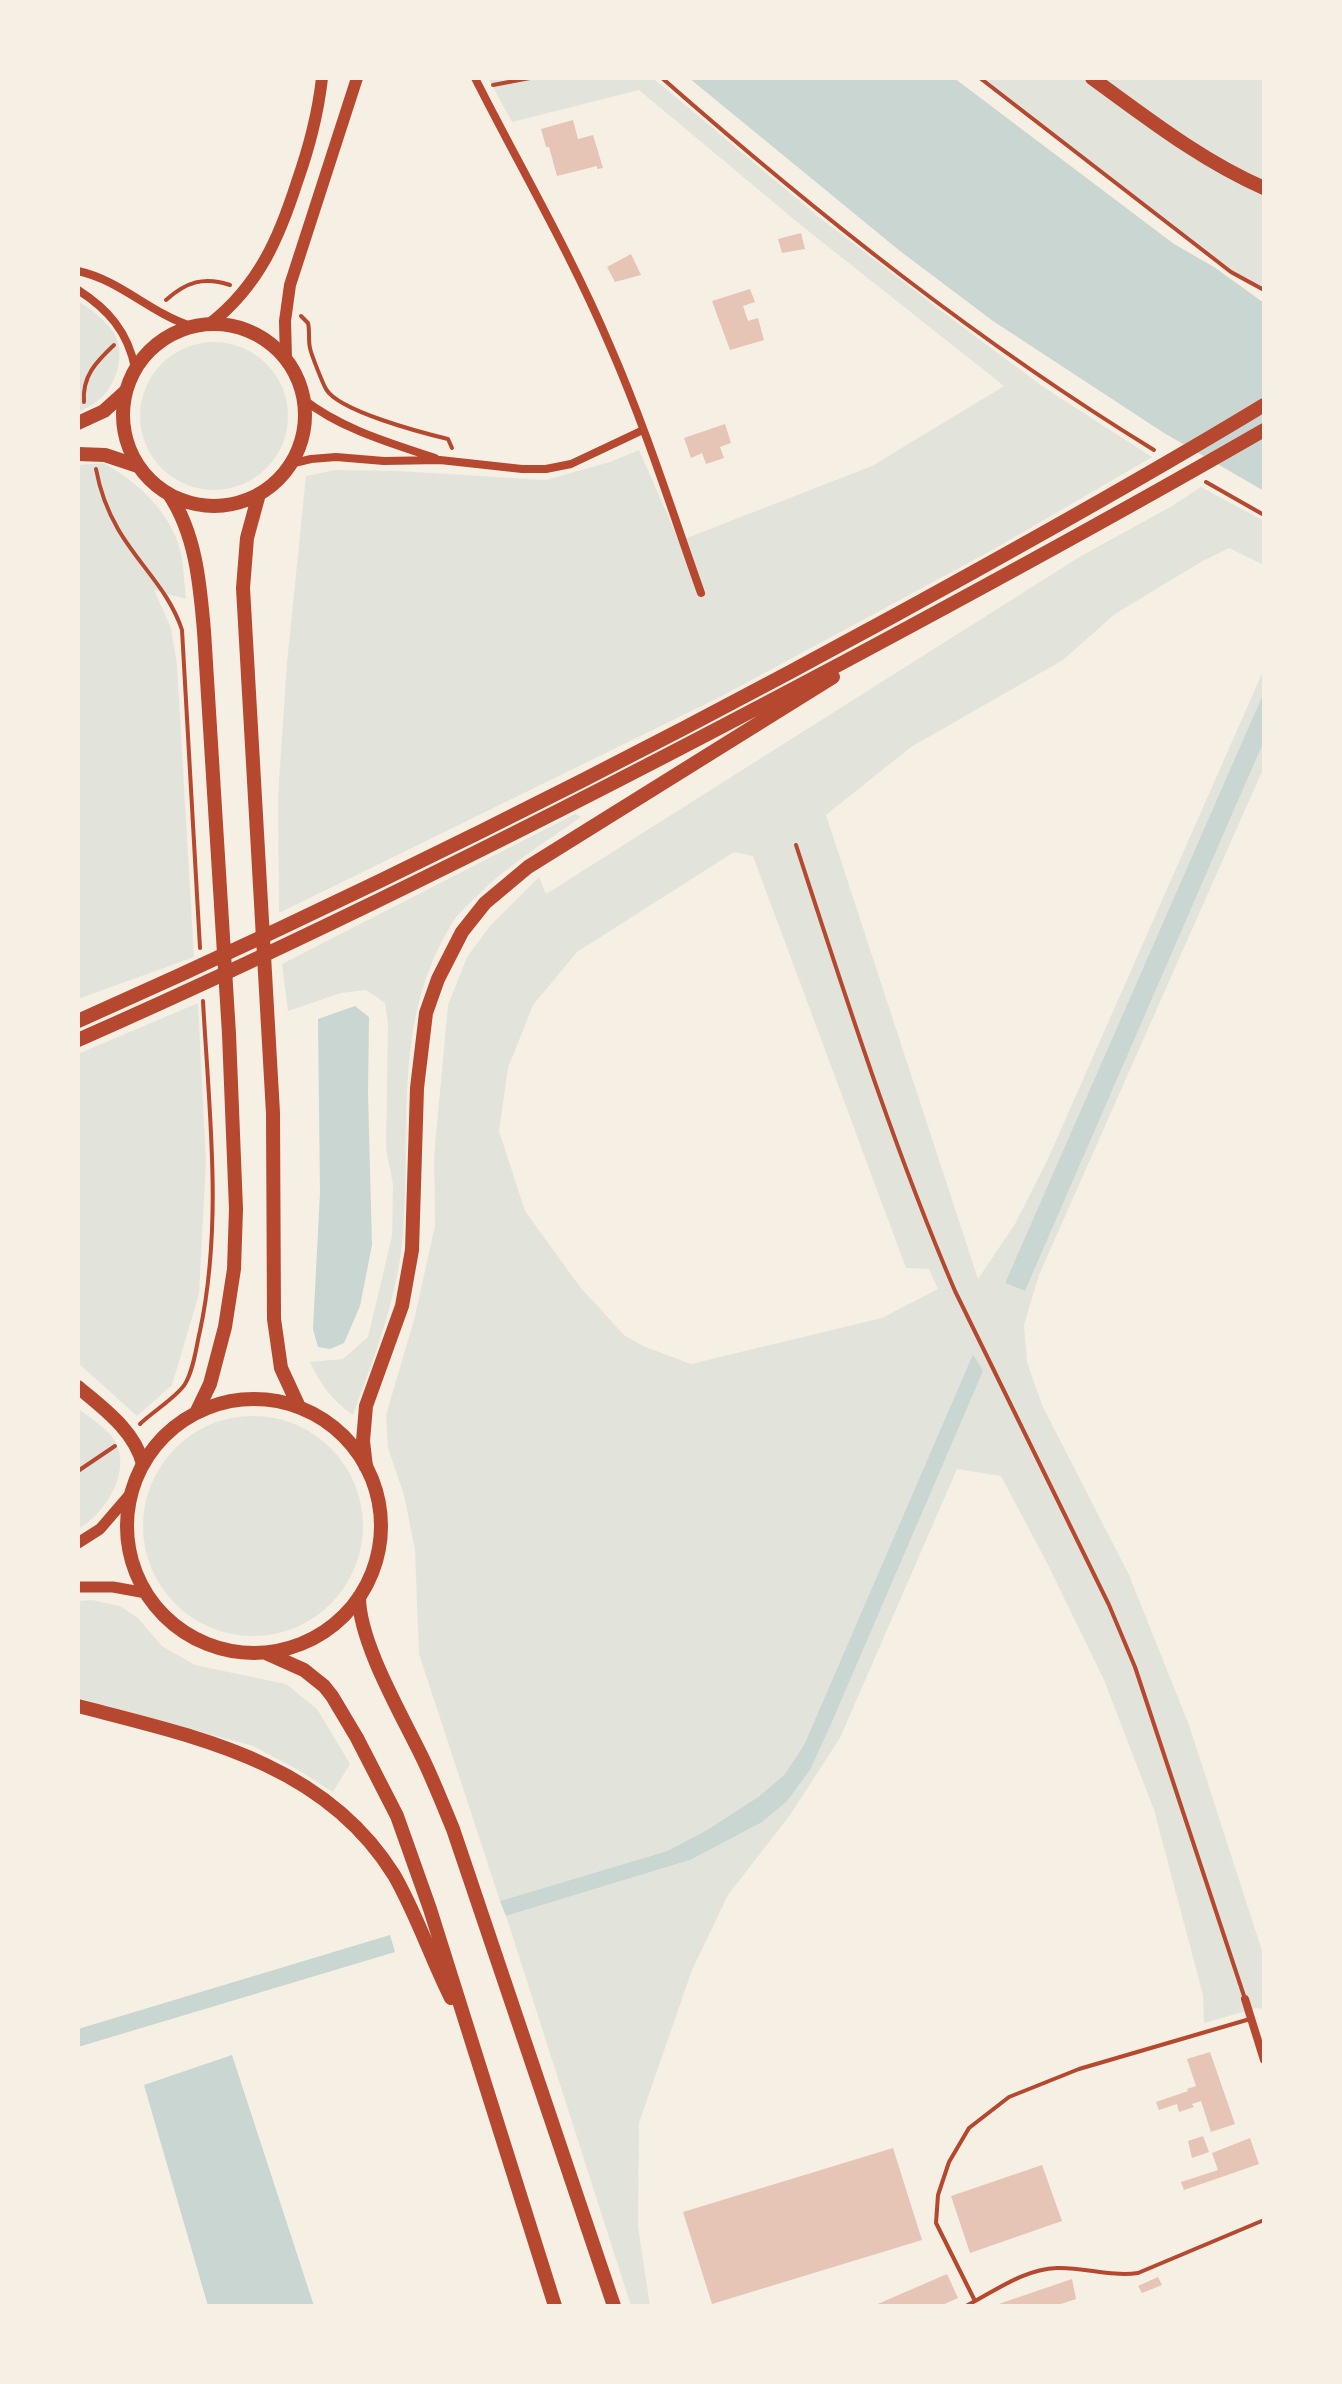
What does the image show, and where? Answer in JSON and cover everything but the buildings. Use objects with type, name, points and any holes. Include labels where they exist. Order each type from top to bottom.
[{"type":"main road","points":[[211,323],[244,291],[267,259],[281,230],[309,143],[322,78]]},
{"type":"main road","points":[[286,359],[285,309],[290,285],[357,78]]},
{"type":"main road","points":[[1092,78],[1193,148],[1264,188]]},
{"type":"main road","points":[[211,323],[228,324],[253,332],[274,346],[286,359],[295,374],[303,399],[304,428],[290,464],[273,484],[259,494],[233,504],[214,506],[186,502],[149,479],[130,451],[123,409],[125,392],[145,354],[174,332],[211,323]]},
{"type":"main road","points":[[78,423],[104,411],[125,392]]},
{"type":"main road","points":[[78,1021],[318,913],[642,751],[970,574],[1264,405]]},
{"type":"main road","points":[[78,1040],[318,930],[596,791],[889,638],[1170,485],[1264,430]]},
{"type":"main road","points":[[78,454],[105,455],[138,466]]},
{"type":"main road","points":[[169,494],[188,532],[200,589],[236,1174],[236,1250],[232,1289],[215,1368],[196,1413]]},
{"type":"main road","points":[[259,494],[247,538],[243,588],[273,1113],[274,1319],[281,1368],[299,1407]]},
{"type":"main road","points":[[366,1467],[363,1441],[366,1406],[402,1306],[412,1250],[417,1088],[423,1029],[438,979],[462,932],[498,892],[546,854],[833,677],[889,638]]},
{"type":"main road","points":[[78,1387],[129,1434],[143,1464]]},
{"type":"main road","points":[[255,1399],[299,1407],[338,1431],[349,1441],[366,1467],[380,1510],[380,1541],[373,1570],[359,1597],[325,1631],[297,1645],[266,1653],[219,1649],[191,1636],[166,1618],[146,1593],[134,1567],[127,1537],[131,1493],[151,1451],[171,1430],[196,1413],[224,1402],[255,1399]]},
{"type":"main road","points":[[359,1597],[361,1617],[378,1664],[453,1829],[614,2306]]},
{"type":"main road","points":[[266,1653],[304,1670],[324,1686],[357,1738],[397,1816],[555,2306]]},
{"type":"main road","points":[[78,1706],[177,1731],[248,1755],[285,1774],[342,1815],[394,1876],[472,2041]]},
{"type":"street","points":[[475,78],[583,285],[616,358],[701,593]]},
{"type":"street","points":[[78,271],[109,282],[162,315],[191,326]]},
{"type":"street","points":[[78,290],[99,304],[115,321],[129,344],[135,368]]},
{"type":"street","points":[[303,399],[338,422],[440,460]]},
{"type":"street","points":[[290,464],[323,457],[440,460],[522,469],[559,467],[643,430]]},
{"type":"street","points":[[78,1543],[100,1529],[131,1493]]},
{"type":"street","points":[[78,1587],[113,1587],[146,1593]]},
{"type":"street","points":[[1245,1999],[1264,2060]]},
{"type":"lane","points":[[796,845],[873,1079],[935,1244],[1109,1605],[1135,1667],[1245,1999]]},
{"type":"lane","points":[[975,2301],[936,2223],[938,2195],[949,2162],[969,2128],[1009,2097],[1079,2069],[1251,2019]]},
{"type":"lane","points":[[966,2306],[1021,2276],[1046,2269],[1138,2273],[1264,2220]]},
{"type":"path","points":[[480,87],[530,78]]},
{"type":"path","points":[[662,78],[832,223],[908,282],[1139,441]]},
{"type":"path","points":[[980,78],[1219,262],[1264,290]]},
{"type":"shaded area","points":[[488,78],[653,78],[820,218],[956,322],[1045,388],[1152,457],[996,548],[722,696],[279,913],[278,796],[287,663],[306,476],[335,470],[398,471],[546,480],[610,462],[639,450],[679,541],[872,466],[1004,386],[802,226],[639,90],[512,122]]},
{"type":"shaded area","points":[[689,78],[954,78],[1174,244],[1214,267],[1264,303],[1264,491],[1164,433],[993,321],[900,251]]},
{"type":"shaded area","points":[[980,78],[1264,78],[1264,290],[1231,272]]},
{"type":"shaded area","points":[[78,301],[112,330],[118,344],[119,363],[108,390],[95,403],[78,412]]},
{"type":"shaded area","points":[[214,342],[242,348],[266,364],[282,388],[288,416],[282,444],[266,468],[242,484],[214,490],[186,484],[162,468],[146,444],[140,416],[146,388],[162,364],[186,348]]},
{"type":"shaded area","points":[[103,463],[150,498],[168,522],[181,555],[186,599],[154,590],[171,628],[177,665],[194,957],[78,999],[78,465]]},
{"type":"shaded area","points":[[1201,487],[1264,521],[1264,565],[1229,548],[1201,562],[1115,614],[1063,660],[911,747],[826,815],[978,1279],[1015,1224],[1047,1161],[1264,669],[1264,692],[1005,1283],[1025,1291],[1264,741],[1264,767],[1039,1275],[1024,1325],[1027,1362],[1042,1405],[1129,1575],[1189,1725],[1264,1957],[1264,2009],[1257,2008],[1204,2023],[1203,1995],[1154,1810],[1104,1680],[1001,1476],[957,1469],[840,1738],[790,1815],[728,1895],[692,1970],[639,2123],[638,2227],[650,2306],[631,2306],[506,1916],[690,1860],[810,1770],[982,1371],[973,1354],[804,1745],[784,1775],[758,1797],[667,1851],[500,1901],[419,1654],[415,1550],[404,1495],[388,1448],[386,1415],[414,1320],[435,1226],[434,1157],[448,1005],[467,957],[490,926],[539,877],[546,894],[1081,556]],"holes":[[[734,852],[753,856],[906,1268],[929,1269],[938,1289],[882,1318],[691,1364],[643,1346],[624,1335],[580,1287],[525,1211],[499,1131],[508,1068],[533,1005],[577,952]]]},
{"type":"shaded area","points":[[1264,692],[1264,741],[1025,1291],[1005,1283]]},
{"type":"shaded area","points":[[575,814],[581,817],[512,865],[464,909],[454,920],[434,958],[421,996],[408,1073],[403,1234],[396,1281],[353,1415],[328,1392],[310,1362],[343,1359],[368,1337],[392,1236],[393,1185],[386,1148],[388,1024],[385,1003],[366,990],[341,993],[288,1011],[282,964]]},
{"type":"shaded area","points":[[198,1003],[206,1161],[199,1294],[172,1385],[137,1416],[78,1363],[78,1054]]},
{"type":"shaded area","points":[[355,1006],[369,1017],[372,1245],[360,1306],[344,1343],[330,1349],[318,1347],[313,1329],[320,1193],[318,1019]]},
{"type":"shaded area","points":[[973,1354],[983,1371],[831,1724],[810,1770],[787,1801],[762,1822],[690,1860],[506,1916],[500,1901],[667,1851],[758,1797],[784,1775],[804,1745]]},
{"type":"shaded area","points":[[78,1408],[112,1437],[120,1462],[119,1475],[107,1501],[78,1529]]},
{"type":"shaded area","points":[[253,1416],[295,1424],[331,1448],[355,1484],[363,1526],[355,1568],[331,1604],[295,1628],[253,1636],[211,1628],[175,1604],[151,1568],[143,1526],[151,1484],[175,1448],[211,1424]]},
{"type":"shaded area","points":[[92,1600],[120,1606],[138,1618],[162,1646],[195,1665],[286,1684],[317,1709],[350,1764],[333,1792],[253,1746],[78,1698],[78,1601]]},
{"type":"shaded area","points":[[390,1935],[395,1952],[78,2047],[78,2029]]},
{"type":"shaded area","points":[[232,2055],[314,2306],[208,2306],[144,2085]]}]
